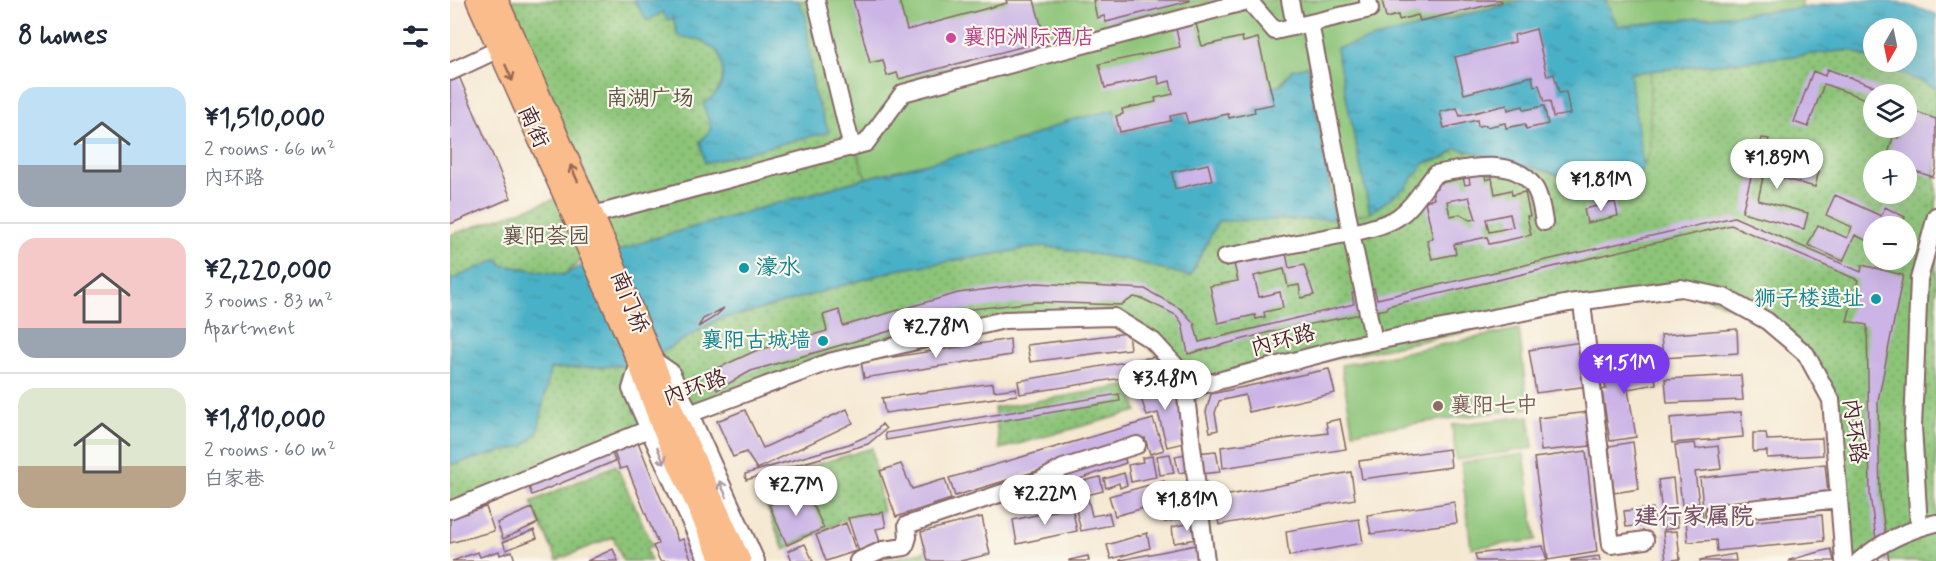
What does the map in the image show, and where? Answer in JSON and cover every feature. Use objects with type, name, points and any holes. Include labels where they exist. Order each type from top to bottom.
[{"type":"main road","name":"南街","points":[[477,0],[598,250]]},
{"type":"main road","name":"南街","points":[[497,0],[593,215],[598,250]]},
{"type":"main road","name":"南门桥","points":[[598,250],[645,361]]},
{"type":"main road","points":[[645,361],[722,561]]},
{"type":"main road","points":[[669,421],[740,561]]},
{"type":"street","points":[[816,0],[852,148]]},
{"type":"street","points":[[1290,0],[1303,25],[1352,233],[1374,341]]},
{"type":"street","points":[[593,215],[866,143],[903,93],[1250,1],[1275,31],[1303,25],[1348,7],[1370,9],[1368,0]]},
{"type":"street","points":[[450,72],[499,49]]},
{"type":"street","points":[[1225,257],[1352,233],[1392,222],[1406,214],[1435,174],[1487,165],[1504,168],[1520,176],[1534,187],[1544,222]]},
{"type":"street","points":[[1919,527],[1913,427],[1918,279],[1936,216]]},
{"type":"street","name":"内环路","points":[[450,510],[669,421],[829,362],[1004,320],[1114,317],[1153,341],[1195,387],[1374,341],[1582,303],[1681,288],[1724,297],[1767,321],[1806,354],[1831,400],[1844,561]]},
{"type":"street","points":[[1582,303],[1611,545],[1645,540]]},
{"type":"street","points":[[645,361],[631,389],[669,421],[756,561]]},
{"type":"street","points":[[1195,387],[1186,397],[1206,561]]},
{"type":"street","points":[[669,421],[708,561]]},
{"type":"street","points":[[858,561],[883,550],[905,547],[908,537],[907,525],[1041,480],[1063,468],[1137,445]]},
{"type":"street","points":[[1714,513],[1839,499]]},
{"type":"street","points":[[1859,561],[1875,548],[1919,527],[1936,523]]},
{"type":"green space","name":"南湖广场","points":[[497,0],[819,0],[858,155],[866,178],[655,238],[611,255]]},
{"type":"green space","points":[[819,0],[1524,0],[1337,48],[1370,213],[1643,168],[1630,73],[1851,50],[1863,55],[1863,72],[1900,72],[1936,88],[1936,287],[1902,284],[1377,299],[1334,218],[1308,66],[1292,70],[1255,112],[1229,118],[1228,114],[1188,123],[1185,113],[1171,121],[1120,132],[1114,110],[1067,121],[1026,139],[866,178],[858,155]]},
{"type":"green space","points":[[1605,0],[1802,0],[1802,8],[1618,26]]},
{"type":"green space","points":[[1851,50],[1863,55],[1863,72],[1900,72],[1936,88],[1936,561],[1844,561],[1831,400],[1806,354],[1767,321],[1681,288],[1195,387],[1114,317],[1004,320],[829,362],[450,510],[450,465],[523,446],[545,395],[550,369],[640,365],[719,319],[752,312],[896,270],[1044,246],[1129,260],[1190,276],[1218,221],[1335,219],[1370,213],[1406,187],[1425,163],[1446,157],[1456,148],[1553,173],[1587,189],[1595,180],[1622,185],[1637,179],[1650,152],[1650,71]]},
{"type":"green space","name":"襄阳荟园","points":[[564,196],[590,254],[563,275],[502,265],[450,280],[450,235]]},
{"type":"green space","points":[[1519,329],[1528,408],[1353,432],[1341,365]]},
{"type":"green space","points":[[1130,385],[1137,411],[1000,449],[994,408]]},
{"type":"green space","points":[[1529,416],[1533,448],[1456,460],[1452,425]]},
{"type":"green space","points":[[872,448],[883,512],[848,518],[784,550],[757,482]]},
{"type":"green space","points":[[1524,454],[1536,540],[1471,548],[1461,463]]},
{"type":"green space","points":[[616,465],[653,546],[646,549],[651,561],[623,561],[613,537],[557,560],[531,502]]},
{"type":"green space","points":[[935,549],[937,561],[885,560]]},
{"type":"water","points":[[634,0],[797,0],[806,16],[814,93],[829,132],[705,163],[700,142],[711,129],[703,103],[715,94],[721,82],[723,75],[719,53],[701,40],[678,36],[673,18],[667,20],[663,12],[647,21]]},
{"type":"water","points":[[1524,0],[1605,0],[1618,26],[1802,8],[1857,0],[1898,2],[1936,14],[1936,88],[1899,72],[1917,72],[1917,18],[1863,18],[1863,55],[1851,50],[1630,73],[1643,168],[1637,179],[1622,185],[1595,180],[1588,190],[1553,173],[1456,148],[1446,157],[1425,163],[1406,187],[1370,213],[1336,48]]},
{"type":"water","name":"濠水","points":[[1308,66],[1335,219],[1218,221],[1190,276],[1129,260],[1044,246],[896,270],[752,312],[719,319],[640,365],[550,369],[538,432],[524,446],[450,465],[450,280],[499,259],[502,265],[563,275],[593,260],[655,238],[866,178],[1025,139],[1067,121],[1114,110],[1120,132],[1170,121],[1170,116],[1185,113],[1188,123],[1228,114],[1230,118],[1255,112],[1254,108],[1273,104],[1270,87],[1281,85],[1292,70]]},
{"type":"building","name":"襄阳洲际酒店","points":[[853,0],[899,0],[907,30],[1007,3],[1006,0],[1034,0],[1043,32],[1038,34],[1040,42],[899,79],[897,73],[887,76],[883,60],[870,63]]},
{"type":"building","name":"襄阳洲际酒店","points":[[1093,0],[1190,1],[1106,22],[1104,16],[1097,18]]},
{"type":"building","points":[[1382,0],[1501,0],[1502,2],[1420,21],[1418,15],[1399,20],[1398,15],[1386,18]]},
{"type":"building","points":[[1196,24],[1202,46],[1242,37],[1243,42],[1258,38],[1274,104],[1254,108],[1255,112],[1229,118],[1228,114],[1188,123],[1185,113],[1170,116],[1171,121],[1120,132],[1116,116],[1123,114],[1122,109],[1156,102],[1155,98],[1173,94],[1170,81],[1159,84],[1158,76],[1105,88],[1099,64],[1180,47],[1176,29]]},
{"type":"building","points":[[1536,29],[1547,76],[1554,74],[1559,93],[1566,92],[1570,114],[1553,117],[1550,101],[1544,102],[1539,85],[1534,86],[1532,76],[1464,94],[1455,57],[1515,42],[1514,35]]},
{"type":"building","points":[[1827,69],[1868,84],[1863,84],[1863,98],[1824,84],[1808,127],[1794,122],[1813,71],[1825,76]]},
{"type":"building","points":[[458,74],[511,198],[450,224],[450,77]]},
{"type":"building","points":[[1507,105],[1508,110],[1523,106],[1524,110],[1544,106],[1548,124],[1526,129],[1525,124],[1506,128],[1505,123],[1487,127],[1486,125],[1478,126],[1477,120],[1444,128],[1440,112],[1457,108],[1460,116]]},
{"type":"building","points":[[1917,112],[1936,119],[1936,167],[1933,177],[1917,172],[1917,150],[1889,150],[1893,138],[1917,138]]},
{"type":"building","points":[[1762,138],[1769,139],[1766,152],[1759,150]]},
{"type":"building","points":[[1757,154],[1819,171],[1815,187],[1764,173],[1758,200],[1808,213],[1804,229],[1742,212]]},
{"type":"building","points":[[1208,164],[1212,180],[1175,189],[1172,172]]},
{"type":"building","points":[[1483,168],[1486,180],[1492,178],[1495,194],[1511,190],[1512,195],[1525,192],[1531,235],[1489,244],[1487,237],[1454,244],[1456,254],[1432,259],[1427,240],[1433,238],[1425,201],[1434,199],[1432,189],[1437,188],[1436,184],[1463,178],[1465,185],[1470,184],[1468,172]],"holes":[[[1469,197],[1476,219],[1470,220],[1460,214],[1450,216],[1447,201]],[[1510,214],[1513,227],[1489,232],[1486,219]]]},
{"type":"building","points":[[1835,195],[1881,216],[1863,216],[1863,239],[1855,235],[1843,261],[1808,245],[1818,225],[1847,238],[1852,227],[1826,215]]},
{"type":"building","points":[[1615,202],[1618,216],[1587,223],[1584,209]]},
{"type":"building","points":[[1885,207],[1903,216],[1881,216]]},
{"type":"building","points":[[1734,217],[1861,272],[1862,265],[1863,270],[1882,270],[1903,275],[1878,401],[1880,495],[1889,561],[1879,561],[1870,495],[1867,325],[1847,321],[1858,280],[1731,225],[1387,306],[1387,309],[1270,332],[1188,354],[1182,323],[1176,315],[1134,297],[1121,305],[1036,302],[963,310],[751,371],[717,390],[709,372],[755,351],[827,331],[823,315],[839,310],[843,326],[958,293],[1037,283],[1145,289],[1181,309],[1194,323],[1199,342],[1354,304],[1352,293],[1374,288],[1377,299]]},
{"type":"building","points":[[1231,251],[1286,253],[1289,268],[1304,265],[1314,295],[1301,298],[1299,285],[1288,287],[1284,269],[1254,276],[1259,297],[1280,292],[1283,308],[1264,312],[1265,317],[1256,319],[1255,315],[1218,323],[1210,286],[1238,281]]},
{"type":"building","points":[[724,308],[716,316],[698,327],[703,319]]},
{"type":"building","points":[[1737,329],[1738,353],[1663,358],[1661,335]]},
{"type":"building","points":[[1128,333],[1130,349],[1030,362],[1027,345]]},
{"type":"building","points":[[1010,339],[1011,355],[864,378],[861,362]]},
{"type":"building","points":[[1581,342],[1588,386],[1536,393],[1529,350]]},
{"type":"building","points":[[1153,357],[1175,377],[1136,386],[1134,376],[1020,394],[1018,381]]},
{"type":"building","points":[[1652,358],[1656,384],[1628,389],[1636,437],[1610,441],[1602,390],[1606,389],[1602,366]]},
{"type":"building","points":[[1329,369],[1335,393],[1249,412],[1245,395],[1219,401],[1215,413],[1218,430],[1210,432],[1206,412],[1211,394]]},
{"type":"building","points":[[1741,375],[1743,400],[1667,403],[1665,379]]},
{"type":"building","points":[[1171,380],[1187,429],[1180,431],[1184,443],[1167,447],[1158,413],[1147,416],[1138,390]]},
{"type":"building","points":[[993,383],[994,391],[1016,388],[1017,395],[885,413],[882,398]]},
{"type":"building","points":[[1119,394],[1120,401],[886,440],[885,433]]},
{"type":"building","points":[[847,409],[853,423],[757,469],[746,452],[733,457],[717,421],[745,410],[763,448]]},
{"type":"building","points":[[1589,412],[1591,446],[1541,451],[1538,418]]},
{"type":"building","points":[[1741,412],[1743,437],[1672,443],[1670,418]]},
{"type":"building","points":[[1153,419],[1164,450],[1150,454],[1145,438],[955,496],[949,478]]},
{"type":"building","points":[[1340,419],[1346,449],[1223,468],[1221,447],[1328,433],[1326,422]]},
{"type":"building","points":[[882,424],[886,429],[868,444],[746,480],[745,474],[849,444],[874,433]]},
{"type":"building","points":[[1753,433],[1766,433],[1767,440],[1822,438],[1823,455],[1767,458],[1767,451],[1753,452]]},
{"type":"building","points":[[636,437],[678,541],[683,539],[692,561],[660,561],[653,546],[658,544],[627,467],[620,469],[612,447]]},
{"type":"building","points":[[1633,442],[1639,489],[1614,493],[1609,446]]},
{"type":"building","points":[[1695,443],[1696,449],[1718,446],[1721,469],[1695,472],[1699,503],[1682,505],[1675,445]]},
{"type":"building","points":[[610,448],[615,461],[532,495],[527,482]]},
{"type":"building","points":[[1449,449],[1451,467],[1362,479],[1359,461]]},
{"type":"building","points":[[1216,451],[1220,472],[1199,474],[1196,453]]},
{"type":"building","points":[[1586,451],[1597,552],[1548,560],[1534,458]]},
{"type":"building","points":[[1123,453],[1126,463],[1065,484],[1062,472]]},
{"type":"building","points":[[1191,453],[1195,470],[1179,473],[1175,456]]},
{"type":"building","points":[[1170,454],[1174,473],[1160,475],[1157,456]]},
{"type":"building","points":[[1152,456],[1156,477],[1131,482],[1128,465],[1143,462],[1142,458]]},
{"type":"building","points":[[901,464],[912,489],[945,479],[951,499],[896,517],[880,471]]},
{"type":"building","points":[[1825,464],[1828,493],[1703,507],[1700,478]]},
{"type":"building","points":[[1351,472],[1355,499],[1219,525],[1213,498]]},
{"type":"building","points":[[1124,473],[1127,485],[1120,488],[1119,483],[1106,488],[1104,479]]},
{"type":"building","points":[[1100,477],[1103,491],[1087,495],[1092,516],[1109,513],[1112,525],[1081,531],[1070,484]]},
{"type":"building","points":[[1673,478],[1678,527],[1664,530],[1658,480]]},
{"type":"building","points":[[1164,481],[1169,501],[1115,516],[1109,496]]},
{"type":"building","points":[[805,489],[824,528],[787,545],[769,505]]},
{"type":"building","points":[[1454,502],[1457,523],[1371,534],[1367,515]]},
{"type":"building","points":[[1195,505],[1197,515],[1183,517],[1181,508]]},
{"type":"building","points":[[1176,506],[1179,519],[1165,522],[1161,508]]},
{"type":"building","points":[[486,507],[494,531],[450,543],[450,517]]},
{"type":"building","points":[[1072,507],[1077,531],[1017,544],[1013,520]]},
{"type":"building","points":[[532,508],[538,523],[503,539],[497,523]]},
{"type":"building","points":[[1653,508],[1655,524],[1626,527],[1624,511]]},
{"type":"building","points":[[1702,508],[1704,526],[1822,515],[1824,541],[1717,551],[1716,540],[1688,542],[1685,509]]},
{"type":"building","points":[[883,512],[886,527],[876,529],[881,546],[859,552],[848,518]]},
{"type":"building","points":[[982,517],[990,554],[961,561],[928,561],[921,532]]},
{"type":"building","points":[[1359,519],[1363,543],[1289,556],[1286,531]]},
{"type":"building","points":[[1200,521],[1202,538],[1174,543],[1172,527]]},
{"type":"building","points":[[846,523],[856,551],[826,561],[816,535]]},
{"type":"building","points":[[534,530],[537,538],[506,550],[503,542]]},
{"type":"building","points":[[1677,531],[1680,559],[1666,561],[1663,532]]},
{"type":"building","points":[[1147,533],[1150,548],[1111,559],[1107,545]]},
{"type":"building","points":[[805,544],[813,561],[792,561],[788,551]]},
{"type":"building","points":[[1201,544],[1204,561],[1120,561],[1120,560]]},
{"type":"building","points":[[1543,546],[1547,561],[1477,561],[1475,554]]},
{"type":"building","points":[[613,549],[618,561],[587,561]]},
{"type":"building","points":[[1831,549],[1834,561],[1789,561],[1789,560]]},
{"type":"building","points":[[499,551],[500,555],[512,551],[515,561],[452,561],[478,552],[480,557]]},
{"type":"building","points":[[1735,554],[1736,561],[1700,561],[1700,560]]},
{"type":"building","points":[[1088,556],[1089,561],[1069,561],[1069,560]]},
{"type":"building","points":[[1599,556],[1600,561],[1571,561],[1571,560]]},
{"type":"place","name":"襄阳洲际酒店","points":[[951,38]]},
{"type":"place","name":"濠水","points":[[744,268]]},
{"type":"place","name":"狮子楼遗址","points":[[1876,299]]},
{"type":"place","name":"襄阳古城墙","points":[[823,341]]},
{"type":"place","name":"襄阳七中","points":[[1438,406]]},
{"type":"district","name":"建行家属院","points":[[1694,517]]}]
